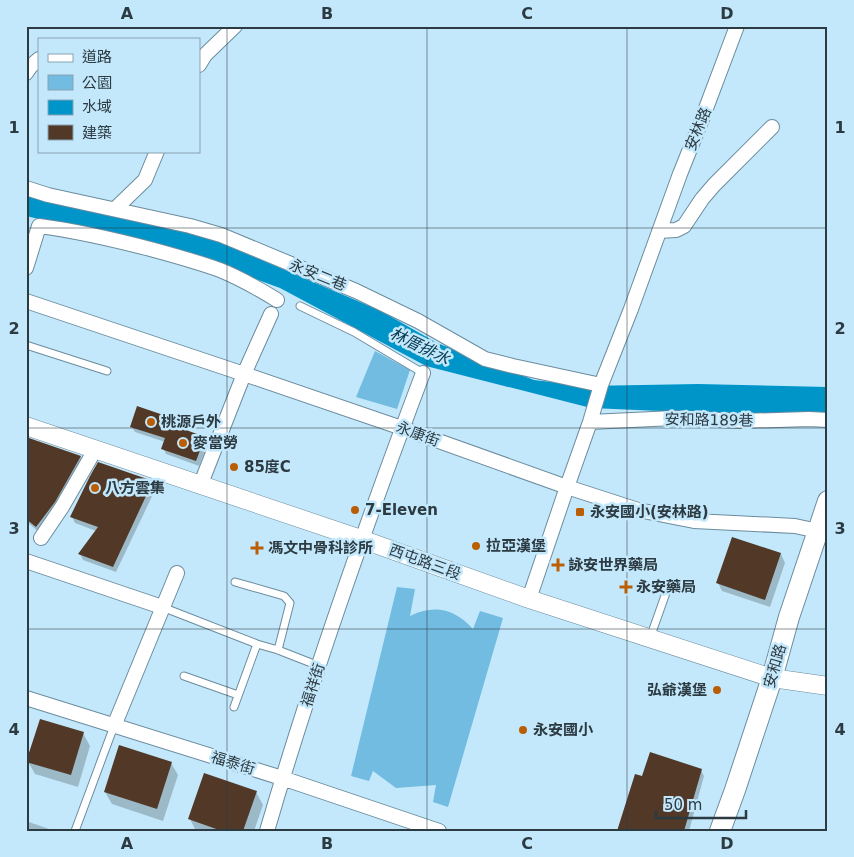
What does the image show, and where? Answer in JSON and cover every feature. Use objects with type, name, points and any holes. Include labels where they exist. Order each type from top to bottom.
[{"type":"main road","name":"安和路","points":[[720,831],[772,678],[789,617],[828,501]]},
{"type":"street","points":[[200,63],[205,55],[235,26]]},
{"type":"street","name":"安林路","points":[[591,421],[600,385],[631,309],[680,174],[738,26]]},
{"type":"street","points":[[26,73],[38,60]]},
{"type":"street","points":[[659,231],[676,230],[684,226],[714,185],[772,127]]},
{"type":"street","points":[[114,209],[145,180],[157,152]]},
{"type":"street","name":"永安二巷","points":[[26,188],[48,195],[190,226],[230,239],[356,291],[418,321],[485,358],[600,385]]},
{"type":"street","points":[[26,268],[39,226],[63,229],[123,242],[194,261],[250,284],[277,300]]},
{"type":"street","name":"永康街","points":[[26,302],[402,428],[567,488],[638,510],[694,520],[795,526],[818,531]]},
{"type":"street","points":[[200,486],[244,374],[271,314]]},
{"type":"street","name":"福祥街","points":[[267,831],[282,778],[361,539],[423,373]]},
{"type":"street","name":"安和路189巷","points":[[591,421],[674,418],[741,421],[828,420]]},
{"type":"street","points":[[529,599],[591,421]]},
{"type":"street","name":"西屯路三段","points":[[26,426],[361,539],[529,599],[772,678],[828,686]]},
{"type":"street","points":[[40,538],[62,507],[96,450]]},
{"type":"street","points":[[26,561],[162,607]]},
{"type":"street","points":[[114,726],[177,573]]},
{"type":"street","name":"福泰街","points":[[26,698],[282,778],[439,831]]},
{"type":"lane","points":[[300,306],[354,332],[423,373]]},
{"type":"lane","points":[[26,345],[106,371]]},
{"type":"lane","points":[[235,582],[284,596],[290,603],[278,650]]},
{"type":"lane","points":[[650,638],[667,590]]},
{"type":"lane","points":[[162,607],[319,666]]},
{"type":"lane","points":[[234,707],[257,644]]},
{"type":"lane","points":[[184,676],[238,695]]},
{"type":"lane","points":[[75,831],[114,726]]},
{"type":"green space","points":[[375,351],[410,370],[397,409],[356,397]]},
{"type":"green space","points":[[397,587],[415,589],[410,616],[428,610],[444,610],[459,617],[473,629],[480,611],[503,618],[448,807],[433,802],[436,785],[396,788],[373,771],[369,781],[351,776]]},
{"type":"water","name":"林厝排水","points":[[26,193],[198,233],[381,311],[437,343],[534,380],[586,386],[698,384],[828,387],[828,412],[778,416],[591,408],[426,366],[280,288],[160,244],[26,216]]},
{"type":"building","points":[[137,406],[172,418],[170,424],[205,437],[196,461],[161,449],[165,438],[130,427]]},
{"type":"building","points":[[26,437],[81,456],[55,502],[36,527],[26,519]]},
{"type":"building","points":[[98,462],[153,481],[113,567],[78,554],[98,527],[70,517]]},
{"type":"building","points":[[732,537],[781,553],[765,600],[716,583]]},
{"type":"building","points":[[40,719],[84,732],[71,775],[26,762]]},
{"type":"building","points":[[119,745],[172,762],[157,809],[104,792]]},
{"type":"building","points":[[650,752],[702,769],[684,831],[617,831],[635,774],[642,776]]},
{"type":"building","points":[[204,773],[257,791],[243,831],[222,831],[188,819]]},
{"type":"place","name":"桃源戶外","points":[[151,422]]},
{"type":"place","name":"麥當勞","points":[[183,443]]},
{"type":"place","name":"85度C","points":[[234,467]]},
{"type":"place","name":"八方雲集","points":[[95,488]]},
{"type":"place","name":"7-Eleven","points":[[355,510]]},
{"type":"place","name":"永安國小(安林路)","points":[[580,512]]},
{"type":"place","name":"拉亞漢堡","points":[[476,546]]},
{"type":"place","name":"馮文中骨科診所","points":[[257,548]]},
{"type":"place","name":"詠安世界藥局","points":[[558,565]]},
{"type":"place","name":"永安藥局","points":[[626,587]]},
{"type":"place","name":"弘爺漢堡","points":[[717,690]]},
{"type":"place","name":"永安國小","points":[[523,730]]}]
